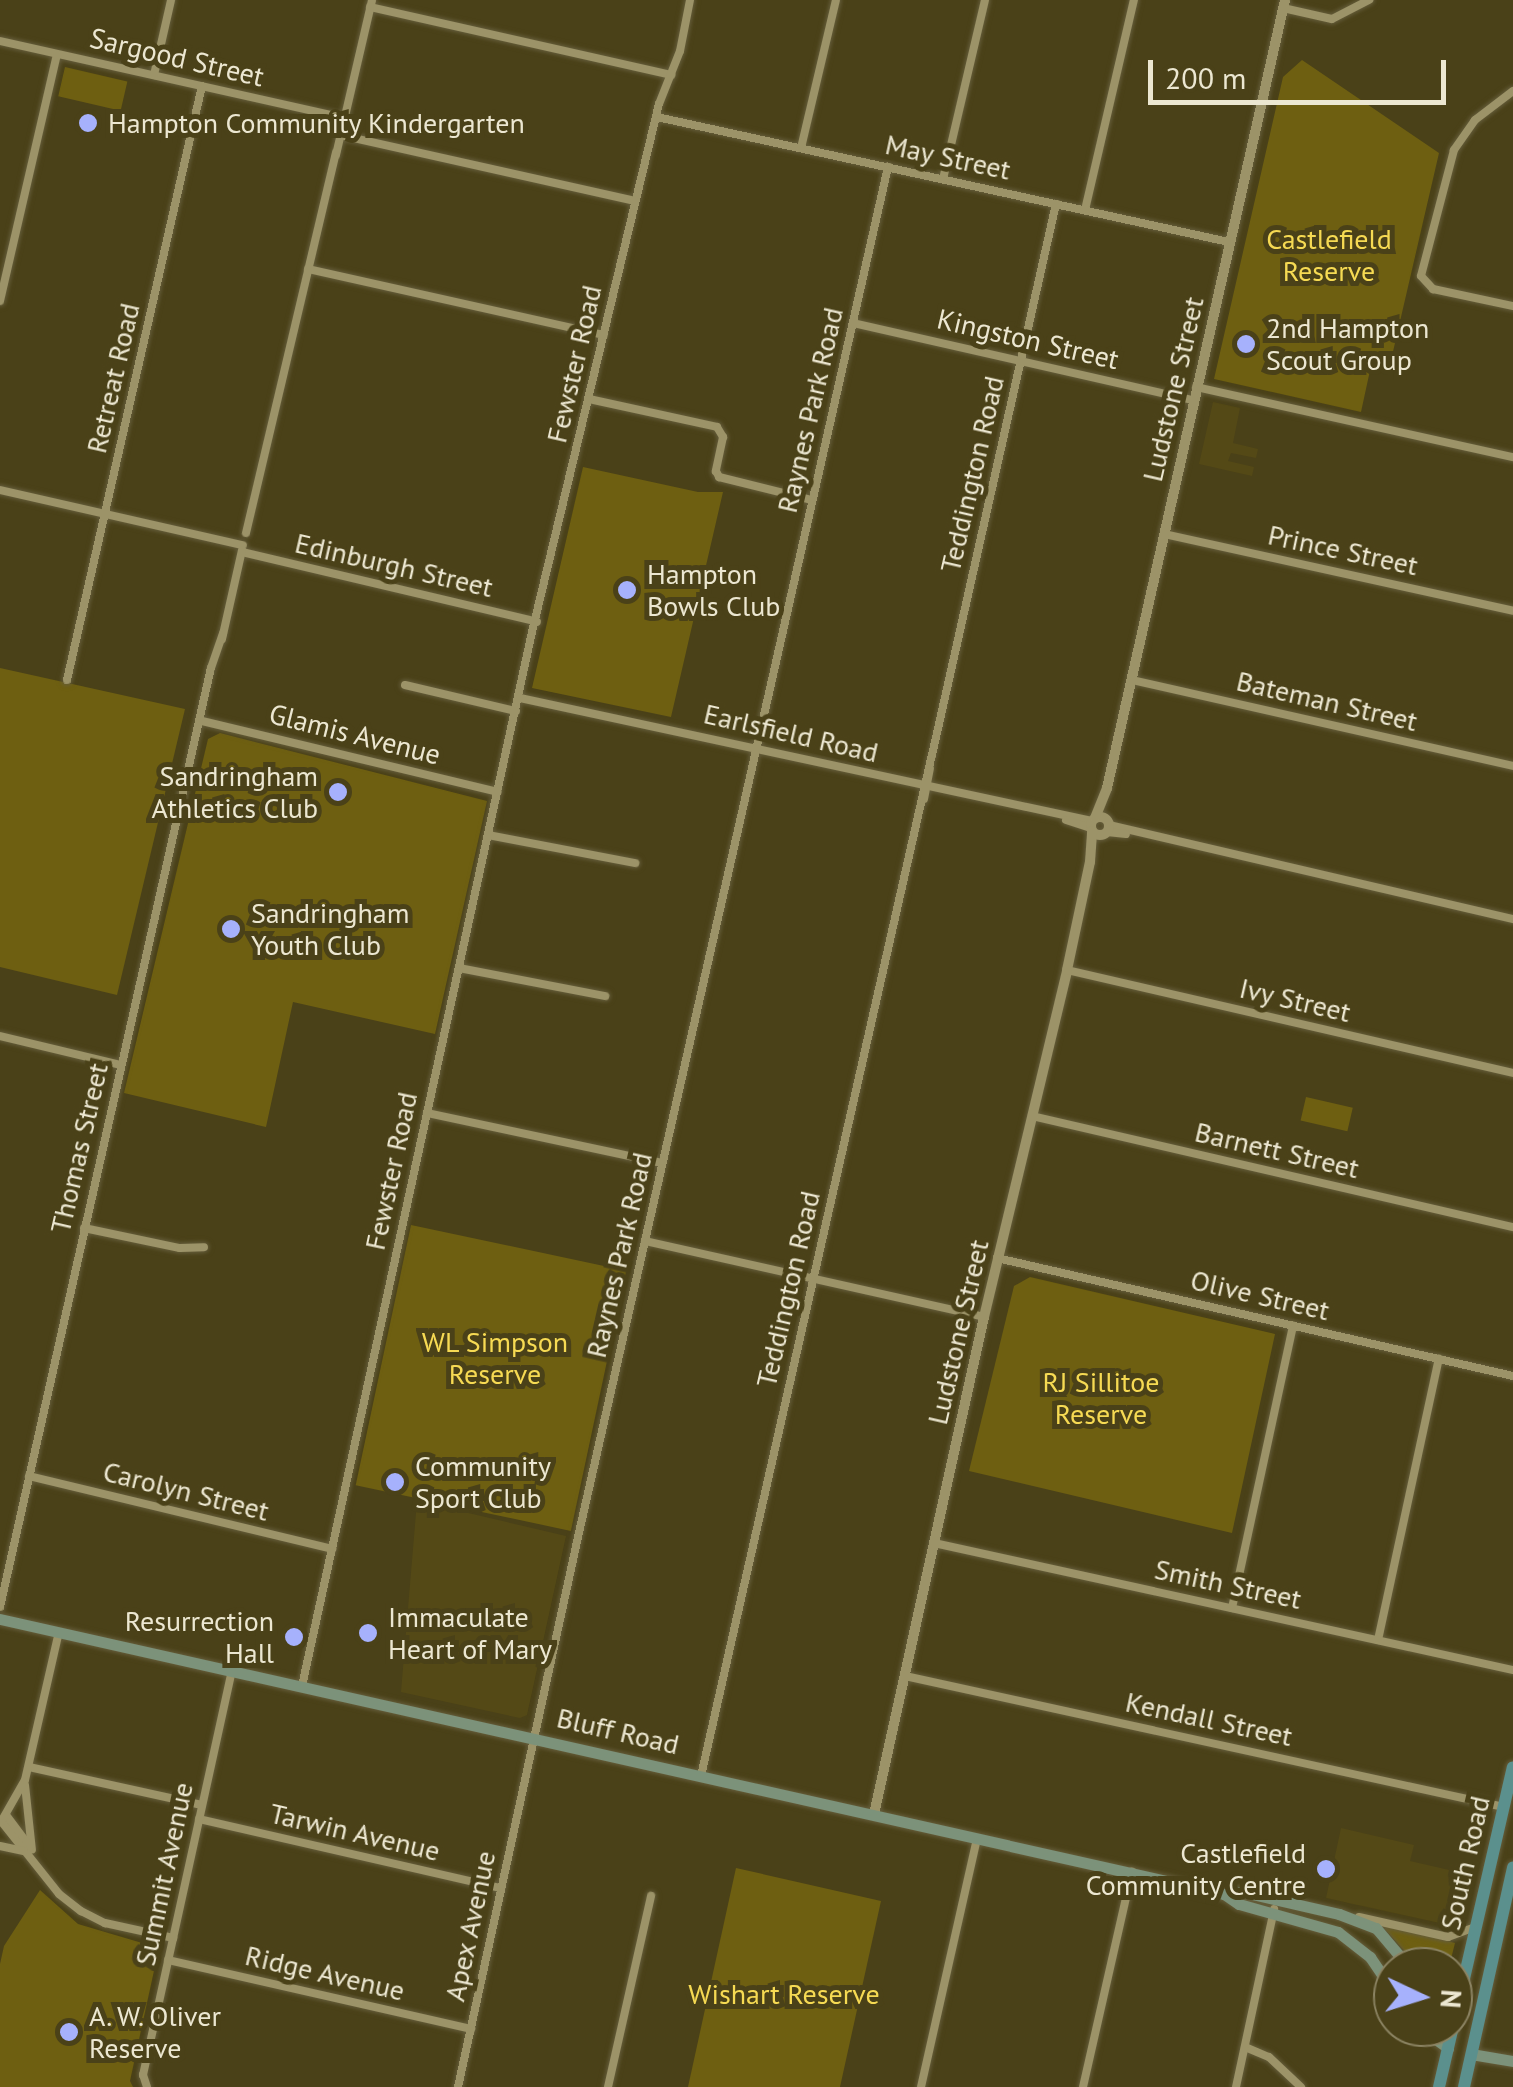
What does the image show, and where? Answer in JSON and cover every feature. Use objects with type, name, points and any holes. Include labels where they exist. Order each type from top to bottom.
[{"type":"main road","name":"Bluff Road","points":[[0,1619],[1132,1872],[1224,1894],[1239,1904],[1349,1916],[1376,1928],[1392,1947]]},
{"type":"main road","name":"South Road","points":[[1472,1947],[1508,1808],[1513,1767]]},
{"type":"main road","name":"South Road","points":[[1464,2087],[1476,2052],[1513,1868]]},
{"type":"main road","name":"Bluff Road","points":[[1275,1907],[1352,1941],[1373,1967]]},
{"type":"main road","points":[[1473,1955],[1493,1959]]},
{"type":"main road","points":[[1472,2047],[1476,2052]]},
{"type":"main road","name":"South Road","points":[[1439,2087],[1448,2048]]},
{"type":"main road","points":[[1448,2048],[1513,2061]]},
{"type":"street","points":[[154,76],[171,0]]},
{"type":"street","name":"Fewster Road","points":[[302,1686],[536,622],[635,202],[690,0]]},
{"type":"street","points":[[801,148],[836,0]]},
{"type":"street","points":[[943,179],[985,0]]},
{"type":"street","points":[[1085,210],[1134,0]]},
{"type":"street","points":[[1284,4],[1336,18],[1369,0]]},
{"type":"street","points":[[371,4],[671,75]]},
{"type":"street","name":"Thomas Street","points":[[0,1606],[121,1064],[371,4]]},
{"type":"street","name":"Ludstone Street","points":[[874,1814],[1284,4]]},
{"type":"street","name":"Sargood Street","points":[[0,41],[344,118]]},
{"type":"street","points":[[0,301],[57,54]]},
{"type":"street","name":"Retreat Road","points":[[67,680],[202,86]]},
{"type":"street","points":[[1513,91],[1475,120],[1454,150],[1421,276],[1433,289],[1513,306]]},
{"type":"street","name":"May Street","points":[[657,116],[1229,242]]},
{"type":"street","points":[[340,136],[635,202]]},
{"type":"street","name":"Raynes Park Road","points":[[534,1738],[888,167]]},
{"type":"street","name":"Teddington Road","points":[[702,1776],[1056,204]]},
{"type":"street","points":[[308,269],[604,334]]},
{"type":"street","name":"Kingston Street","points":[[853,323],[1193,400]]},
{"type":"street","points":[[1196,387],[1513,457]]},
{"type":"street","points":[[589,400],[717,427],[723,436],[716,471],[719,477],[812,500]]},
{"type":"street","name":"Edinburgh Street","points":[[0,490],[536,622]]},
{"type":"street","name":"Prince Street","points":[[1164,534],[1513,611]]},
{"type":"street","name":"Bateman Street","points":[[1132,680],[1513,766]]},
{"type":"street","points":[[405,685],[516,711]]},
{"type":"street","name":"Earlsfield Road","points":[[520,698],[1513,920]]},
{"type":"street","name":"Glamis Avenue","points":[[202,721],[498,792]]},
{"type":"street","points":[[488,836],[635,863]]},
{"type":"street","points":[[458,968],[605,996]]},
{"type":"street","name":"Ivy Street","points":[[1067,970],[1513,1073]]},
{"type":"street","points":[[0,1036],[121,1064]]},
{"type":"street","points":[[427,1113],[662,1163]]},
{"type":"street","name":"Barnett Street","points":[[1032,1116],[1513,1227]]},
{"type":"street","points":[[84,1228],[180,1248],[204,1247]]},
{"type":"street","points":[[645,1242],[984,1317]]},
{"type":"street","name":"Olive Street","points":[[998,1258],[1513,1376]]},
{"type":"street","points":[[1232,1608],[1293,1326]]},
{"type":"street","points":[[1378,1640],[1439,1360]]},
{"type":"street","name":"Carolyn Street","points":[[29,1476],[332,1550]]},
{"type":"street","name":"Smith Street","points":[[934,1542],[1513,1670]]},
{"type":"street","points":[[60,1632],[25,1780],[2,1820],[69,1903],[94,1919],[173,1938]]},
{"type":"street","name":"Summit Avenue","points":[[147,2087],[143,2074],[232,1670]]},
{"type":"street","name":"Kendall Street","points":[[905,1676],[1508,1808]]},
{"type":"street","name":"Apex Avenue","points":[[458,2087],[534,1738]]},
{"type":"street","points":[[29,1767],[202,1805]]},
{"type":"street","points":[[25,1780],[30,1852]]},
{"type":"street","name":"Tarwin Avenue","points":[[199,1819],[501,1888]]},
{"type":"street","points":[[921,2087],[977,1837]]},
{"type":"street","points":[[0,1846],[30,1852]]},
{"type":"street","points":[[1083,2087],[1132,1872]]},
{"type":"street","points":[[608,2087],[652,1896]]},
{"type":"street","points":[[1236,2087],[1275,1907]]},
{"type":"street","name":"Bluff Road","points":[[1349,1916],[1450,1937],[1477,1926]]},
{"type":"street","name":"Ridge Avenue","points":[[168,1960],[471,2029]]},
{"type":"street","points":[[1245,2047],[1269,2057],[1301,2087]]},
{"type":"shaded area","points":[[1213,402],[1240,408],[1233,443],[1258,449],[1256,458],[1231,453],[1228,461],[1254,467],[1252,476],[1199,464]]},
{"type":"shaded area","points":[[417,1501],[566,1536],[527,1715],[520,1718],[401,1692]]},
{"type":"shaded area","points":[[1341,1828],[1414,1845],[1410,1861],[1471,1875],[1461,1920],[1453,1926],[1326,1898]]},
{"type":"green space","name":"Castlefield Reserve","points":[[1302,60],[1439,153],[1392,356],[1374,352],[1361,412],[1214,379],[1283,77]]},
{"type":"green space","points":[[65,67],[127,81],[121,111],[58,96]]},
{"type":"green space","name":"Hampton Bowls Club","points":[[583,467],[698,492],[723,492],[671,717],[532,688]]},
{"type":"green space","points":[[0,668],[185,709],[117,995],[0,967]]},
{"type":"green space","points":[[220,733],[487,801],[435,1034],[293,1002],[266,1127],[124,1093],[208,739]]},
{"type":"green space","points":[[1306,1097],[1353,1108],[1347,1131],[1301,1120]]},
{"type":"green space","name":"WL Simpson Reserve","points":[[411,1225],[626,1271],[571,1531],[356,1485]]},
{"type":"green space","name":"RJ Sillitoe Reserve","points":[[1030,1277],[1275,1334],[1232,1533],[969,1471],[1014,1286]]},
{"type":"green space","name":"Wishart Reserve","points":[[736,1868],[881,1901],[840,2087],[688,2087]]},
{"type":"green space","points":[[40,1890],[78,1924],[159,1948],[130,2081],[133,2087],[0,2087],[0,1964],[4,1946]]},
{"type":"green space","points":[[1383,1927],[1455,1943],[1454,1947],[1401,1947]]},
{"type":"place","name":"Hampton Community Kindergarten","points":[[88,123]]},
{"type":"place","name":"2nd Hampton Scout Group","points":[[1246,344]]},
{"type":"place","name":"Hampton Bowls Club","points":[[627,590]]},
{"type":"place","name":"Sandringham Athletics Club","points":[[338,792]]},
{"type":"place","name":"Sandringham Youth Club","points":[[231,929]]},
{"type":"place","name":"Community Sport Club","points":[[395,1482]]},
{"type":"place","name":"Immaculate Heart of Mary","points":[[368,1633]]},
{"type":"place","name":"Resurrection Hall","points":[[294,1637]]},
{"type":"place","name":"Castlefield Community Centre","points":[[1326,1869]]},
{"type":"place","name":"A. W. Oliver Reserve","points":[[69,2032]]}]
